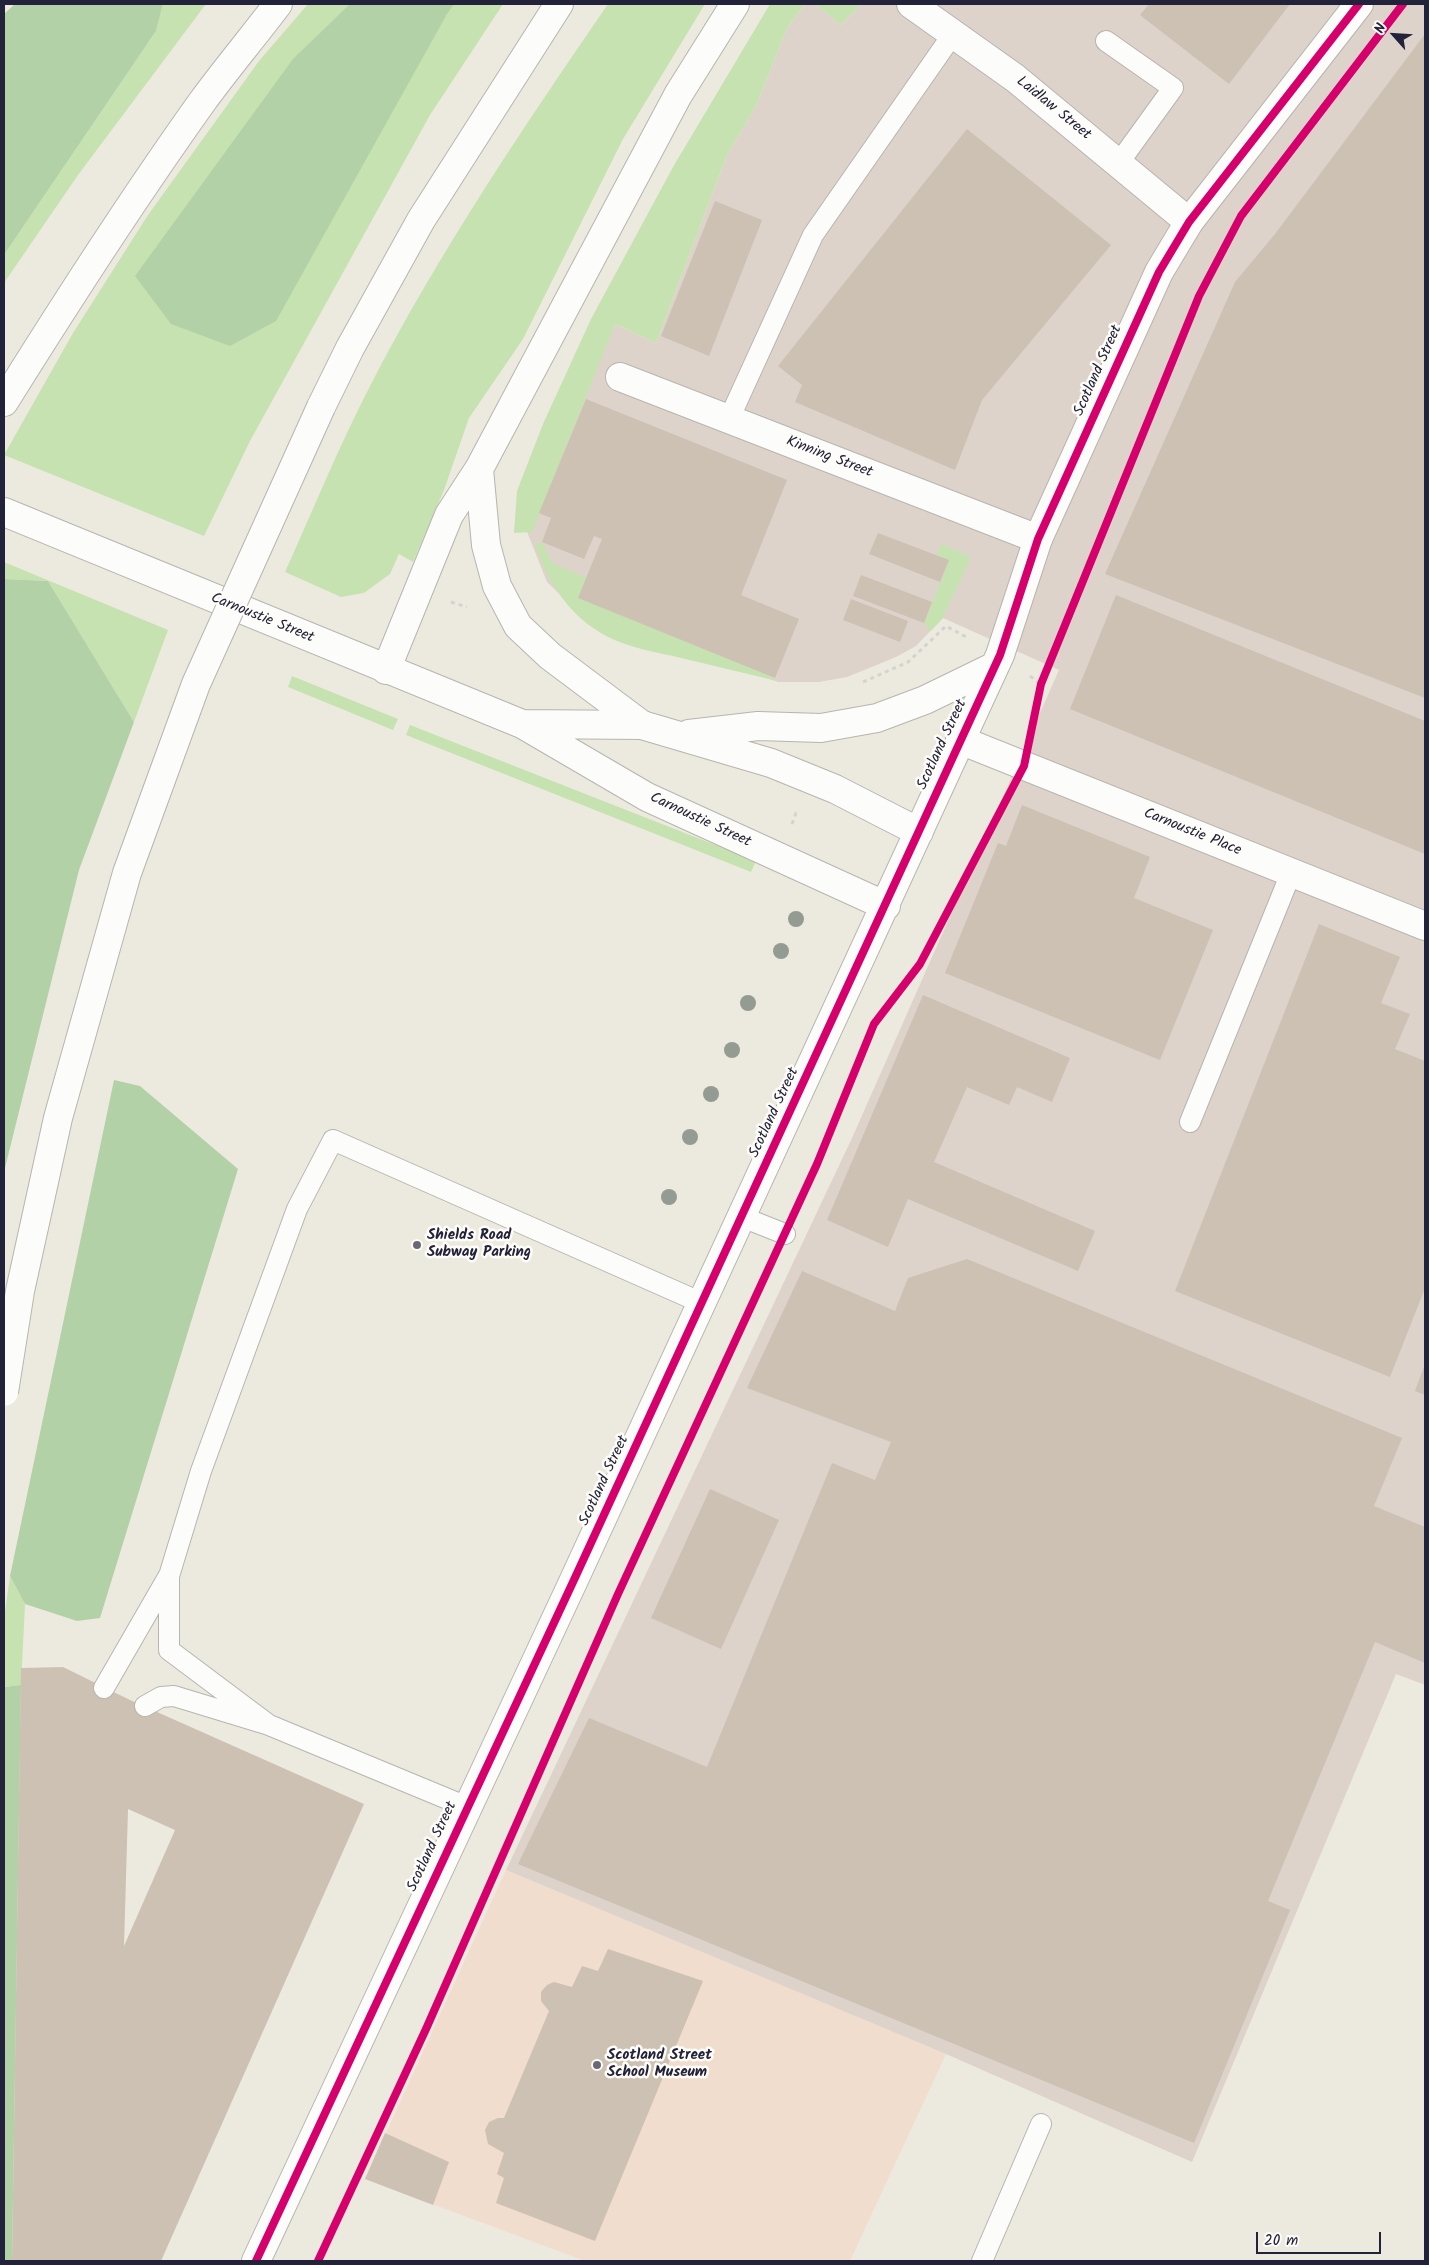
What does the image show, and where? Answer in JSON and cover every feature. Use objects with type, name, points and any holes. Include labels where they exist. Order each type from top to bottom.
[{"type":"main road","points":[[4,402],[89,266],[203,101],[278,4]]},
{"type":"main road","points":[[4,1392],[20,1291],[58,1118],[127,873],[196,684],[321,407],[350,348],[421,220],[560,4]]},
{"type":"main road","points":[[386,670],[449,515],[479,469],[678,95],[736,4]]},
{"type":"main road","name":"Laidlaw Street","points":[[911,4],[1015,78],[1189,222]]},
{"type":"main road","name":"Scotland Street","points":[[256,2261],[742,1217],[995,666],[1038,539],[1159,272],[1189,222],[1358,4]]},
{"type":"main road","name":"Kinning Street","points":[[620,377],[1038,539]]},
{"type":"main road","points":[[479,469],[486,545],[496,586],[518,626],[550,656],[642,725]]},
{"type":"main road","name":"Carnoustie Street","points":[[4,512],[386,670],[522,724],[647,797],[886,906]]},
{"type":"main road","name":"Carnoustie Street","points":[[679,736],[758,726],[821,728],[877,718],[925,700],[995,666]]},
{"type":"main road","name":"Carnoustie Street","points":[[522,724],[642,725],[770,763],[835,789],[919,832]]},
{"type":"main road","name":"Carnoustie Place","points":[[960,740],[1425,926]]},
{"type":"lane","points":[[729,419],[813,235],[953,34]]},
{"type":"lane","points":[[1106,41],[1173,88],[1118,164]]},
{"type":"lane","points":[[1190,1122],[1291,872]]},
{"type":"lane","points":[[104,1688],[169,1576],[219,1419],[297,1209],[333,1140],[702,1302]]},
{"type":"lane","points":[[742,1217],[785,1234]]},
{"type":"lane","points":[[169,1576],[169,1650],[269,1725]]},
{"type":"lane","points":[[145,1706],[161,1697],[174,1696],[269,1725],[467,1808]]},
{"type":"lane","points":[[982,2261],[1041,2124]]},
{"type":"path","points":[[1040,693],[1045,675]]},
{"type":"shaded area","points":[[805,4],[815,4],[841,25],[861,4],[1425,4],[1425,1685],[1396,1674],[1192,2162],[946,2054],[506,1870],[852,1138],[1059,670],[943,618],[916,646],[896,657],[847,677],[819,682],[778,682],[577,611],[547,582],[522,519],[615,324],[656,343],[727,155],[756,106],[787,28]]},
{"type":"shaded area","points":[[506,1870],[946,2054],[850,2261],[585,2261],[365,2179]]},
{"type":"green space","points":[[15,4],[163,4],[156,31],[4,255],[4,14]]},
{"type":"green space","points":[[163,4],[206,4],[78,175],[4,283],[4,255],[156,31]]},
{"type":"green space","points":[[308,4],[503,4],[430,115],[250,441],[204,536],[4,455],[73,333],[148,215],[259,61]]},
{"type":"green space","points":[[350,4],[454,4],[276,321],[230,346],[171,324],[135,276],[293,59]]},
{"type":"green space","points":[[608,4],[705,4],[623,139],[523,339],[469,418],[444,490],[413,562],[399,554],[390,574],[364,593],[341,597],[285,572],[370,386],[424,287],[483,191]]},
{"type":"green space","points":[[770,4],[805,4],[787,28],[756,106],[727,155],[656,343],[615,324],[532,532],[514,533],[517,491],[543,424],[591,319],[673,167]]},
{"type":"green space","points":[[815,4],[861,4],[841,25]]},
{"type":"green space","points":[[542,542],[552,563],[587,578],[579,598],[775,678],[773,680],[644,650],[608,637],[580,617],[558,592],[541,561],[535,544]]},
{"type":"green space","points":[[942,544],[971,557],[943,618],[931,631],[924,623],[949,561],[936,555]]},
{"type":"green space","points":[[4,562],[168,630],[134,722],[48,581],[4,579]]},
{"type":"green space","points":[[4,579],[48,581],[134,722],[79,870],[4,1172]]},
{"type":"green space","points":[[292,676],[398,719],[393,730],[288,687]]},
{"type":"green space","points":[[410,725],[756,861],[751,872],[406,735]]},
{"type":"green space","points":[[114,1080],[140,1086],[238,1169],[100,1618],[77,1621],[25,1604],[10,1576]]},
{"type":"green space","points":[[10,1576],[25,1604],[21,1685],[4,1687],[4,1619]]},
{"type":"green space","points":[[21,1685],[12,2261],[4,2261],[4,1687]]},
{"type":"building","points":[[1149,4],[1290,4],[1229,84],[1140,15]]},
{"type":"building","points":[[1425,34],[1425,698],[1105,574],[1235,282],[1275,234]]},
{"type":"building","points":[[967,129],[1111,245],[982,400],[955,470],[795,402],[802,385],[778,366]]},
{"type":"building","points":[[715,201],[762,220],[709,356],[661,336]]},
{"type":"building","points":[[586,399],[787,480],[741,595],[799,619],[775,678],[578,598],[602,539],[594,536],[584,559],[542,542],[551,518],[539,513]]},
{"type":"building","points":[[878,533],[949,560],[940,582],[869,554]]},
{"type":"building","points":[[861,575],[932,602],[924,623],[853,596]]},
{"type":"building","points":[[1116,595],[1425,721],[1425,854],[1070,709]]},
{"type":"building","points":[[851,599],[908,621],[900,642],[843,620]]},
{"type":"building","points":[[1022,805],[1150,857],[1134,898],[1213,930],[1160,1060],[945,973],[998,843],[1006,846]]},
{"type":"building","points":[[1319,924],[1400,957],[1381,1003],[1410,1014],[1395,1049],[1425,1061],[1425,1288],[1390,1377],[1175,1291]]},
{"type":"building","points":[[923,995],[1070,1058],[1052,1102],[1017,1087],[1009,1105],[967,1087],[934,1162],[1095,1231],[1078,1271],[908,1199],[888,1247],[827,1220]]},
{"type":"building","points":[[967,1259],[1402,1438],[1374,1506],[1425,1527],[1425,1663],[1375,1642],[1268,1901],[1290,1910],[1194,2143],[518,1864],[589,1718],[707,1767],[832,1463],[875,1480],[891,1442],[747,1388],[802,1271],[895,1311],[908,1278]]},
{"type":"building","points":[[1425,1364],[1425,1395],[1415,1391]]},
{"type":"building","points":[[710,1489],[779,1520],[721,1649],[651,1618]]},
{"type":"building","points":[[63,1667],[130,1700],[364,1804],[161,2261],[12,2261],[21,1668]],"holes":[[[128,1809],[175,1830],[124,1946]]]},
{"type":"building","name":"Scotland Street School Museum","points":[[608,1949],[703,1981],[595,2241],[496,2203],[504,2178],[497,2174],[504,2153],[488,2144],[485,2130],[489,2122],[498,2118],[504,2118],[549,2011],[541,2001],[541,1992],[547,1985],[554,1982],[572,1987],[582,1966],[598,1971]]},
{"type":"building","points":[[385,2133],[449,2162],[433,2205],[365,2179]]},
{"type":"cycle path","points":[[256,2261],[573,1582],[1000,655],[1038,539],[1159,272],[1189,222],[1359,4]]},
{"type":"cycle path","points":[[318,2261],[426,2029],[618,1594],[817,1164],[874,1024],[920,964],[1024,766],[1041,684],[1199,296],[1241,216],[1403,4]]},
{"type":"place","name":"Shields Road Subway Parking","points":[[417,1245]]},
{"type":"place","name":"Scotland Street School Museum","points":[[597,2065]]}]
